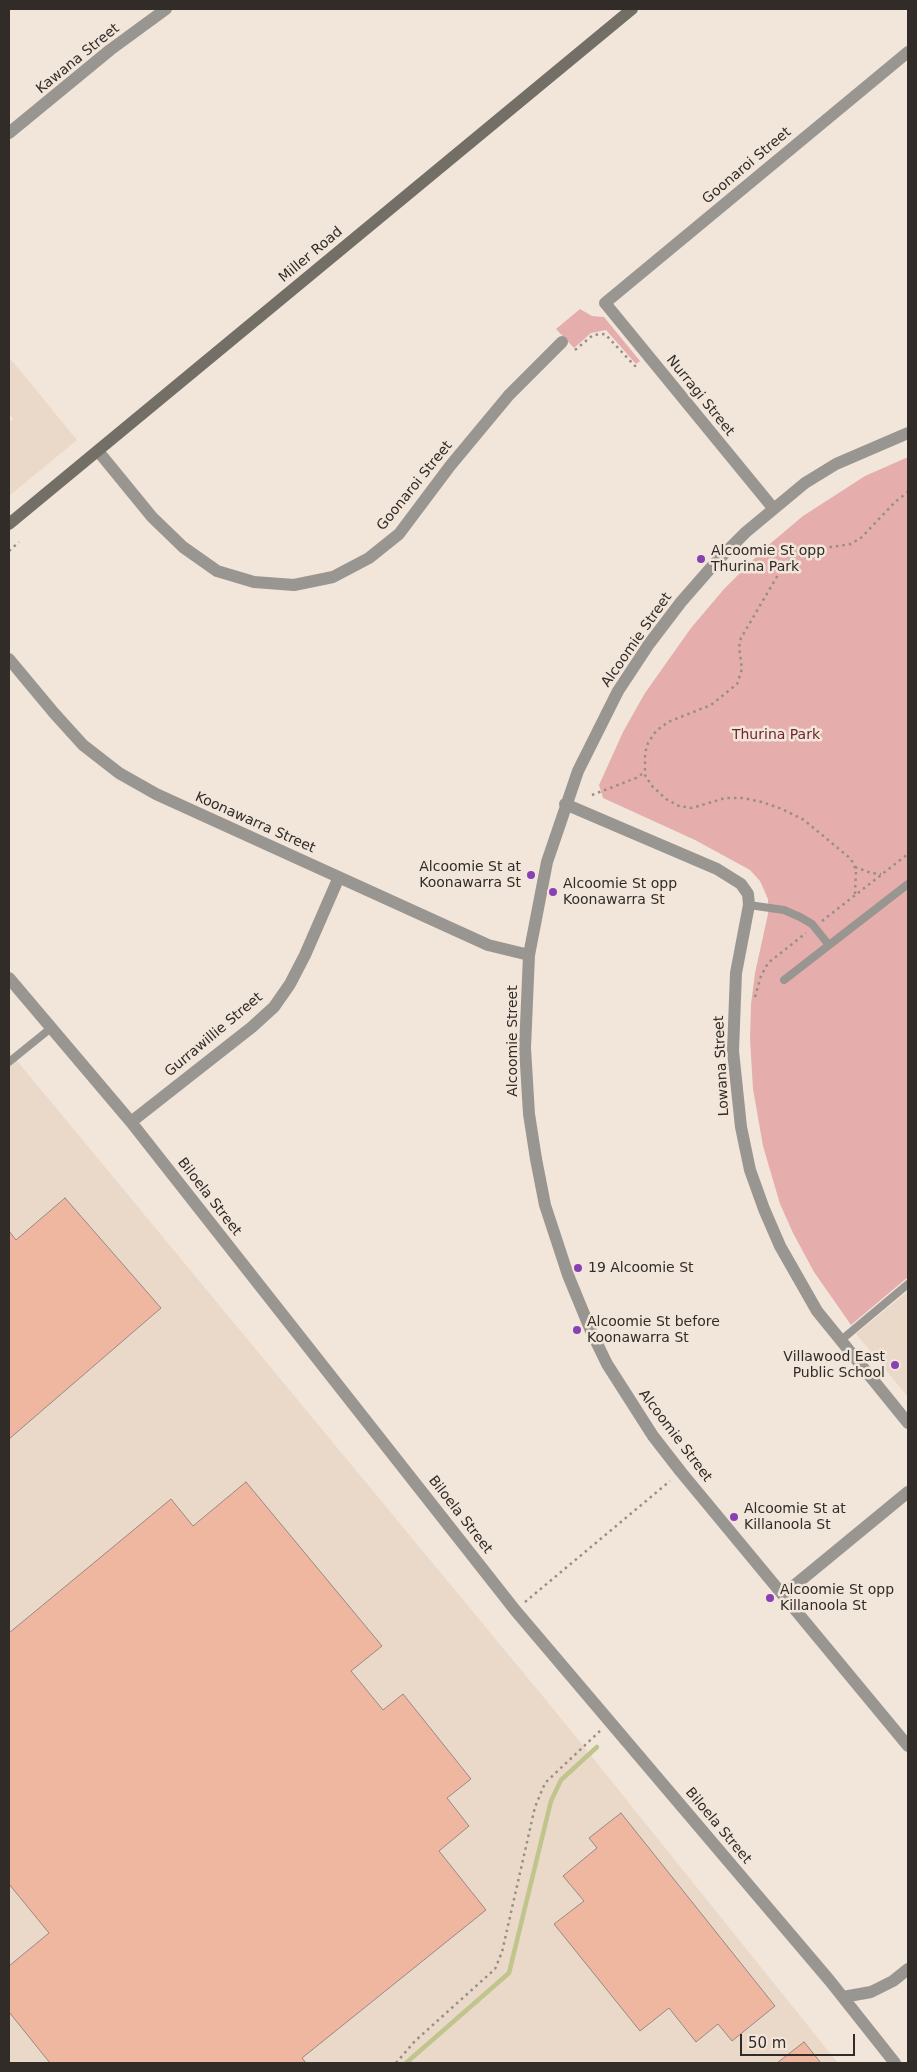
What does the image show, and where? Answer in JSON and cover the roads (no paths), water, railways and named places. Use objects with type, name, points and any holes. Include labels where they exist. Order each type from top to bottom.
[{"type":"main road","name":"Miller Road","points":[[9,524],[632,9]]},
{"type":"street","name":"Kawana Street","points":[[9,133],[110,50],[164,9]]},
{"type":"street","name":"Goonaroi Street","points":[[604,303],[908,52]]},
{"type":"street","name":"Nurragi Street","points":[[604,303],[773,508]]},
{"type":"street","name":"Goonaroi Street","points":[[98,451],[152,517],[182,547],[217,571],[254,582],[294,585],[333,578],[370,558],[399,534],[450,466],[497,409],[557,346]]},
{"type":"street","name":"Alcoomie Street","points":[[908,433],[836,464],[805,483],[773,508],[716,562],[681,602],[649,644],[618,691],[578,771],[546,862],[529,955],[525,1048],[529,1114],[546,1205],[568,1275],[607,1364],[653,1436],[908,1746]]},
{"type":"street","name":"Koonawarra Street","points":[[9,658],[83,745],[119,773],[156,794],[488,945],[529,955]]},
{"type":"street","points":[[566,804],[730,876],[741,884],[748,894],[749,905]]},
{"type":"street","name":"Gurrawillie Street","points":[[131,1122],[252,1027],[274,1007],[290,984],[305,955],[339,877]]},
{"type":"street","name":"Lowana Street","points":[[749,905],[736,973],[733,1010],[733,1051],[741,1127],[750,1170],[780,1246],[818,1311],[840,1341],[908,1423]]},
{"type":"street","name":"Biloela Street","points":[[9,978],[131,1122],[515,1610],[843,1997],[895,2063]]},
{"type":"street","points":[[784,1594],[908,1492]]},
{"type":"street","points":[[843,1997],[871,1992],[893,1982],[908,1969]]},
{"type":"lane","points":[[784,980],[908,884]]},
{"type":"lane","points":[[749,905],[784,910],[800,917],[812,924],[829,945]]},
{"type":"lane","points":[[9,1062],[51,1028]]},
{"type":"lane","points":[[840,1341],[908,1284]]},
{"type":"waterway","points":[[406,2063],[509,1973],[551,1801],[561,1780],[597,1747]]},
{"type":"place","name":"Alcoomie St opp Thurina Park","points":[[701,559]]},
{"type":"place","name":"Alcoomie St at Koonawarra St","points":[[531,875]]},
{"type":"place","name":"Alcoomie St opp Koonawarra St","points":[[553,892]]},
{"type":"place","name":"19 Alcoomie St","points":[[578,1268]]},
{"type":"place","name":"Alcoomie St before Koonawarra St","points":[[577,1330]]},
{"type":"place","name":"Villawood East Public School","points":[[895,1365]]},
{"type":"place","name":"Alcoomie St at Killanoola St","points":[[734,1517]]},
{"type":"place","name":"Alcoomie St opp Killanoola St","points":[[770,1598]]},
{"type":"park label","name":"Thurina Park","points":[[776,735]]}]
